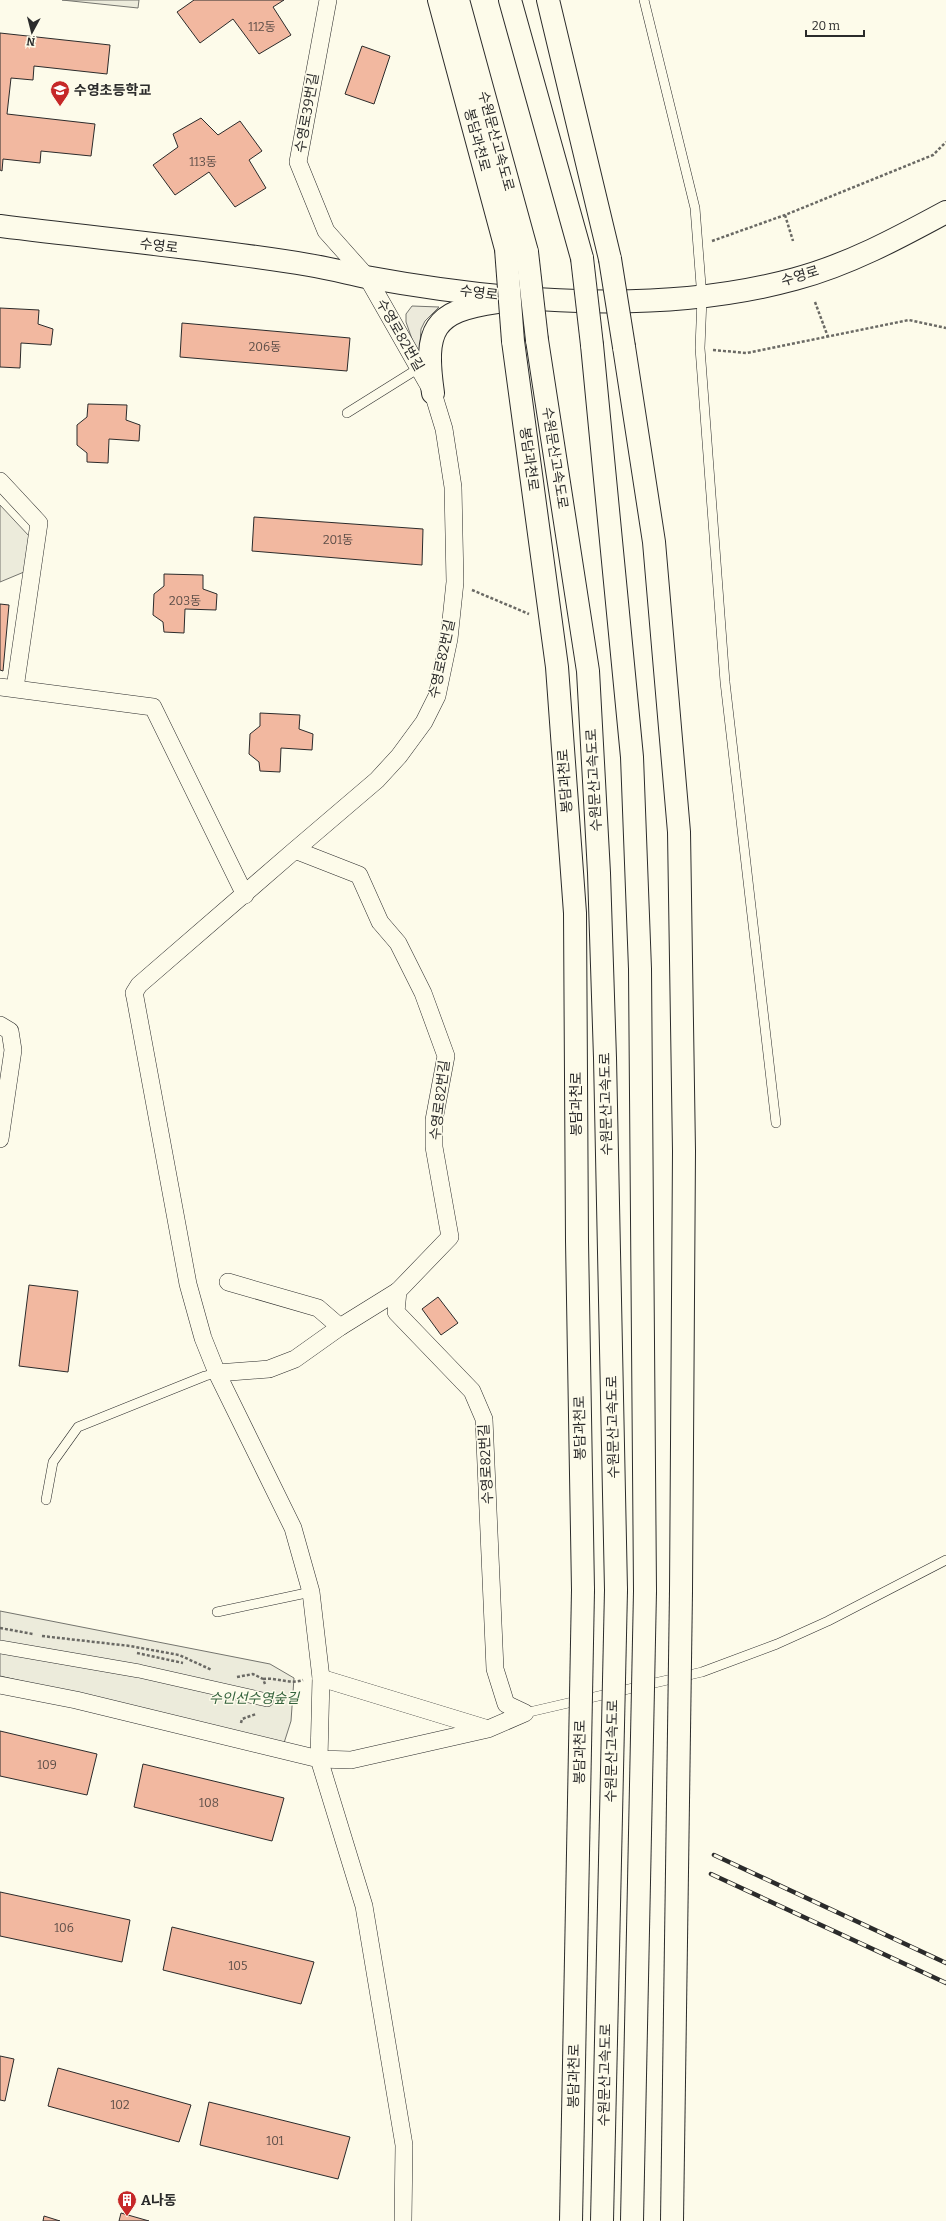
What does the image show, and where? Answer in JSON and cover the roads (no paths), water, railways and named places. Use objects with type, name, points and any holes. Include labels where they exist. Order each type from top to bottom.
[{"type":"main road","name":"봉담과천로","points":[[439,0],[516,250],[513,341],[557,667],[575,914],[576,1233],[583,1590],[571,2221]]},
{"type":"main road","name":"수원문산고속도로","points":[[458,0],[537,340],[588,671],[599,873],[605,1058],[616,1590],[602,2221]]},
{"type":"main road","points":[[510,0],[582,258],[592,345],[632,772],[640,969],[645,1591],[632,2221]]},
{"type":"main road","points":[[548,0],[610,259],[624,347],[654,542],[678,832],[684,1151],[681,1591],[672,2221]]},
{"type":"main road","name":"수영로","points":[[0,226],[310,265],[367,277],[527,298],[594,302],[702,298],[796,279],[877,249],[946,212]]},
{"type":"main road","points":[[433,393],[429,362],[430,344],[435,332],[444,318],[459,309],[476,305],[527,298]]},
{"type":"street","name":"수영로39번길","points":[[328,0],[298,162],[326,231],[367,277]]},
{"type":"street","name":"수영로82번길","points":[[367,277],[433,393],[444,429],[453,487],[455,582],[449,639],[437,696],[424,722],[399,756],[377,780],[296,850],[359,875],[380,922],[398,943],[423,993],[446,1056],[434,1120],[434,1147],[450,1237],[398,1291],[396,1312],[472,1392],[484,1419],[496,1669],[506,1704],[525,1713]]},
{"type":"street","points":[[0,481],[39,523],[7,687],[153,707],[245,894]]},
{"type":"street","points":[[296,850],[139,985],[134,993],[188,1284],[203,1338],[217,1374],[293,1528],[311,1592],[313,1679],[319,1759],[364,1906],[404,2145],[403,2221]]},
{"type":"street","points":[[0,1025],[10,1031],[13,1050],[0,1139]]},
{"type":"street","points":[[228,1282],[318,1308],[340,1327]]},
{"type":"street","points":[[217,1374],[269,1369],[295,1359],[340,1327],[398,1291]]},
{"type":"street","points":[[0,1647],[139,1671],[267,1700]]},
{"type":"street","points":[[313,1679],[488,1729]]},
{"type":"street","points":[[0,1685],[76,1700],[319,1759],[351,1760],[488,1729],[525,1713]]},
{"type":"lane","points":[[644,0],[695,208],[702,298],[700,348],[725,682],[776,1123]]},
{"type":"lane","points":[[347,413],[418,368]]},
{"type":"lane","points":[[46,1500],[53,1462],[78,1427],[205,1376],[217,1374]]},
{"type":"lane","points":[[525,1713],[702,1672],[777,1644],[822,1624],[946,1560]]},
{"type":"lane","points":[[217,1612],[311,1592]]},
{"type":"railway","points":[[714,1855],[946,1963]]},
{"type":"railway","points":[[711,1874],[946,1983]]},
{"type":"place","name":"수영초등학교","points":[[60,107]]},
{"type":"place","name":"A나동","points":[[127,2217]]},
{"type":"park label","name":"수인선수영숲길","points":[[254,1698]]}]
